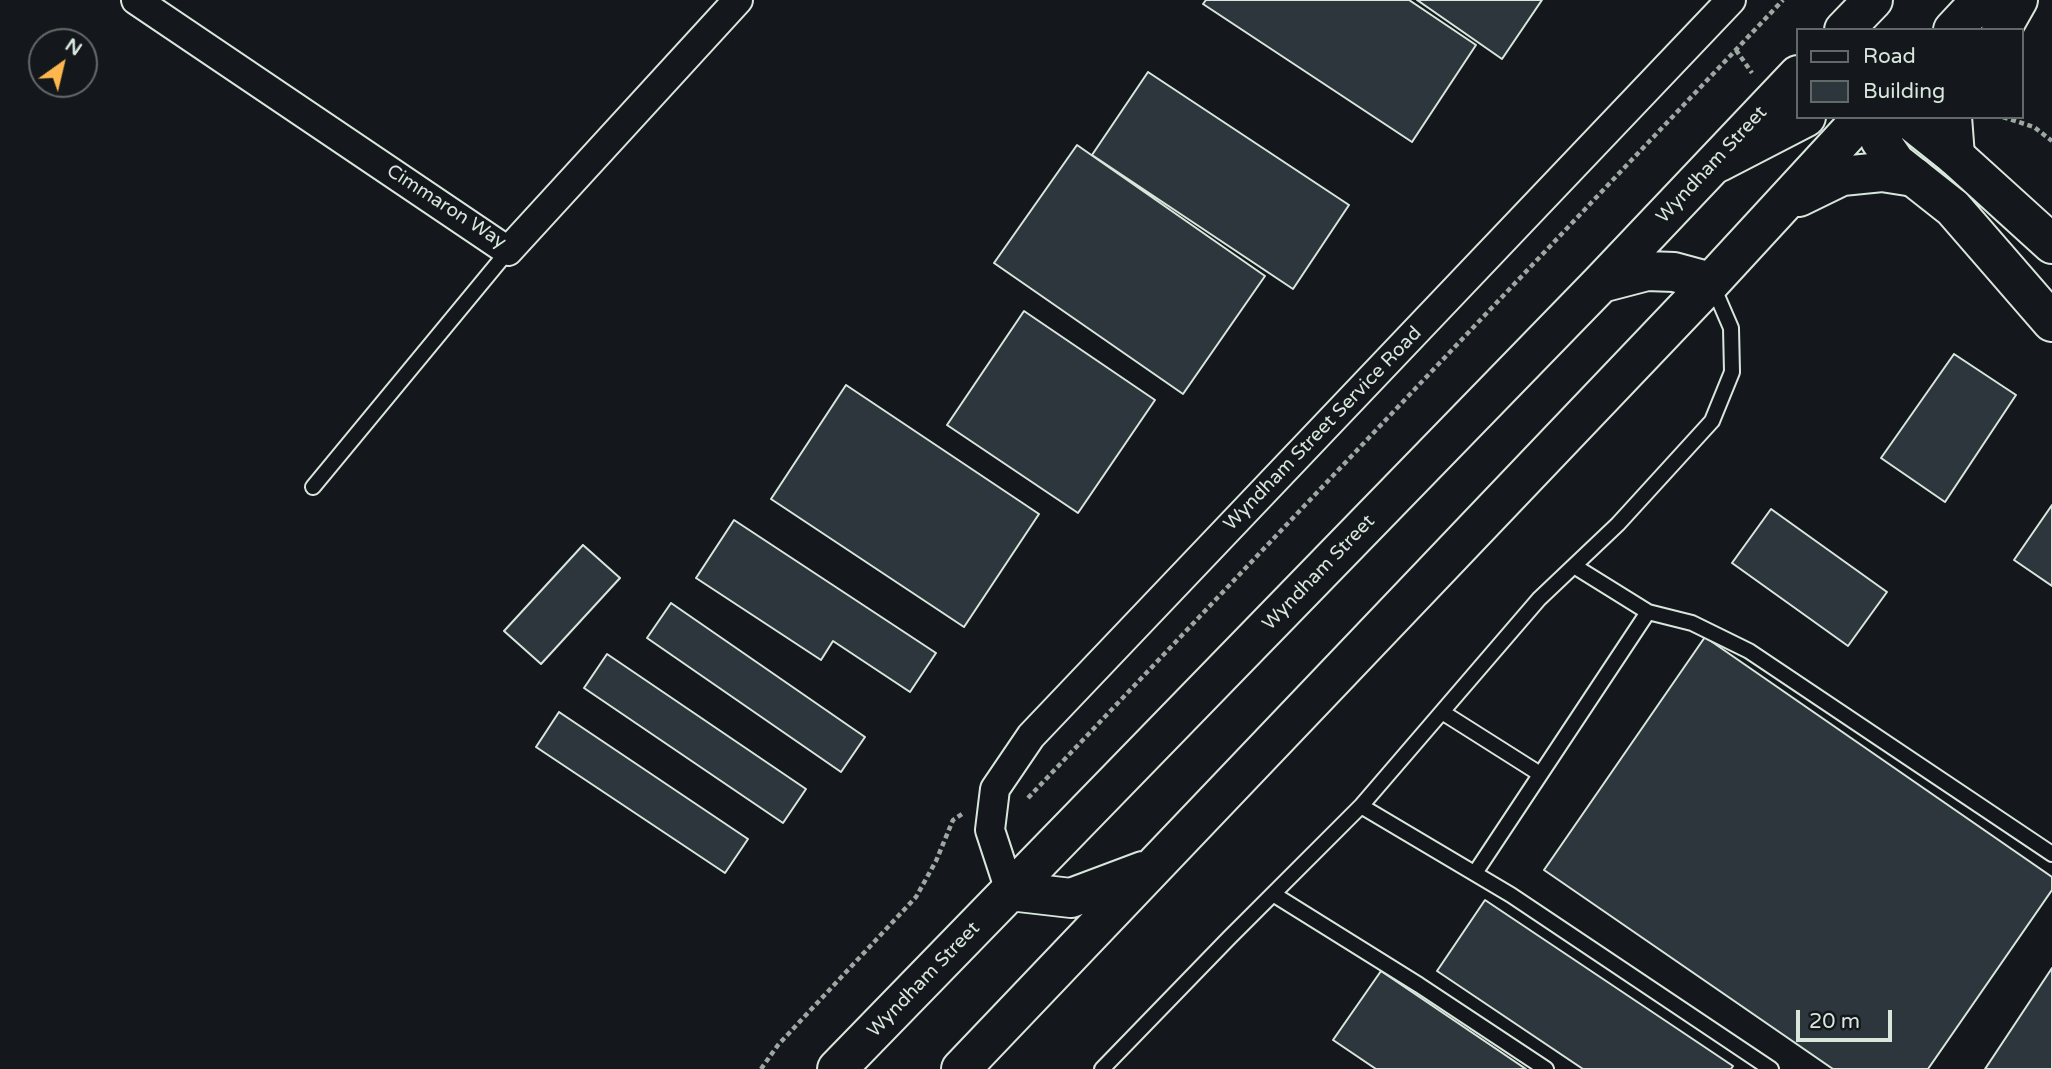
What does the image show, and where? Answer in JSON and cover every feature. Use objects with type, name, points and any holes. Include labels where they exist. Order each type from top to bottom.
[{"type":"main road","points":[[1954,28],[1981,0]]},
{"type":"main road","points":[[2002,28],[2018,0]]},
{"type":"main road","name":"Wyndham Street","points":[[837,1069],[1601,283],[1797,76]]},
{"type":"main road","points":[[1711,166],[1802,119]]},
{"type":"main road","points":[[961,1069],[1711,282],[1861,119]]},
{"type":"main road","points":[[1875,119],[1880,139],[1896,163],[1954,208],[2052,322]]},
{"type":"main road","points":[[1904,119],[1911,121],[1955,156],[2052,244]]},
{"type":"main road","points":[[1952,119],[1955,156]]},
{"type":"main road","points":[[1782,206],[1842,176],[1882,172],[1914,177]]},
{"type":"main road","points":[[1601,283],[1647,271],[1674,272],[1711,282]]},
{"type":"main road","points":[[1010,891],[1071,898],[1152,867]]},
{"type":"street","name":"Cimmaron Way","points":[[136,0],[171,10],[509,251],[738,0]]},
{"type":"street","name":"Wyndham Street Service Road","points":[[1010,891],[990,830],[995,789],[1031,736],[1731,0]]},
{"type":"lane","points":[[313,486],[509,251]]},
{"type":"lane","points":[[1102,1069],[1361,806],[1539,599],[1618,524],[1712,421],[1732,372],[1732,361],[1731,328],[1711,282]]},
{"type":"lane","points":[[1574,566],[1648,612],[1692,623],[1749,651],[2052,854]]},
{"type":"lane","points":[[1475,873],[1648,612]]},
{"type":"lane","points":[[1442,712],[1540,774]]},
{"type":"lane","points":[[1361,806],[1523,903],[1771,1069]]},
{"type":"lane","points":[[1273,894],[1419,985],[1546,1069]]},
{"type":"path","points":[[761,1069],[778,1045],[916,897],[936,861],[953,820],[963,814],[993,810],[1012,811],[1020,806],[1783,0]]},
{"type":"path","points":[[2009,119],[2034,127],[2052,141]]},
{"type":"building","points":[[1206,0],[1409,0],[1476,45],[1412,142],[1203,4]]},
{"type":"building","points":[[1417,0],[1542,0],[1502,59]]},
{"type":"building","points":[[1148,72],[1349,205],[1293,289],[1092,155]]},
{"type":"building","points":[[1077,145],[1265,276],[1183,394],[994,263]]},
{"type":"building","points":[[1024,311],[1155,400],[1078,513],[947,425]]},
{"type":"building","points":[[1954,354],[2016,395],[1945,502],[1881,458]]},
{"type":"building","points":[[846,385],[1039,514],[964,627],[771,499]]},
{"type":"building","points":[[2052,505],[2052,586],[2014,560]]},
{"type":"building","points":[[1771,509],[1887,592],[1848,646],[1732,563]]},
{"type":"building","points":[[734,520],[936,653],[910,692],[833,641],[821,660],[696,578]]},
{"type":"building","points":[[583,545],[620,578],[541,664],[504,631]]},
{"type":"building","points":[[671,603],[865,737],[841,772],[647,638]]},
{"type":"building","points":[[1705,637],[2052,877],[2052,890],[1928,1069],[1833,1069],[1544,870]]},
{"type":"building","points":[[607,654],[806,789],[783,823],[584,688]]},
{"type":"building","points":[[559,712],[748,839],[725,873],[536,747]]},
{"type":"building","points":[[1485,900],[1733,1066],[1731,1069],[1583,1069],[1437,971]]},
{"type":"building","points":[[2052,968],[2052,1069],[1985,1069]]},
{"type":"building","points":[[1381,971],[1526,1069],[1376,1069],[1333,1040]]}]
